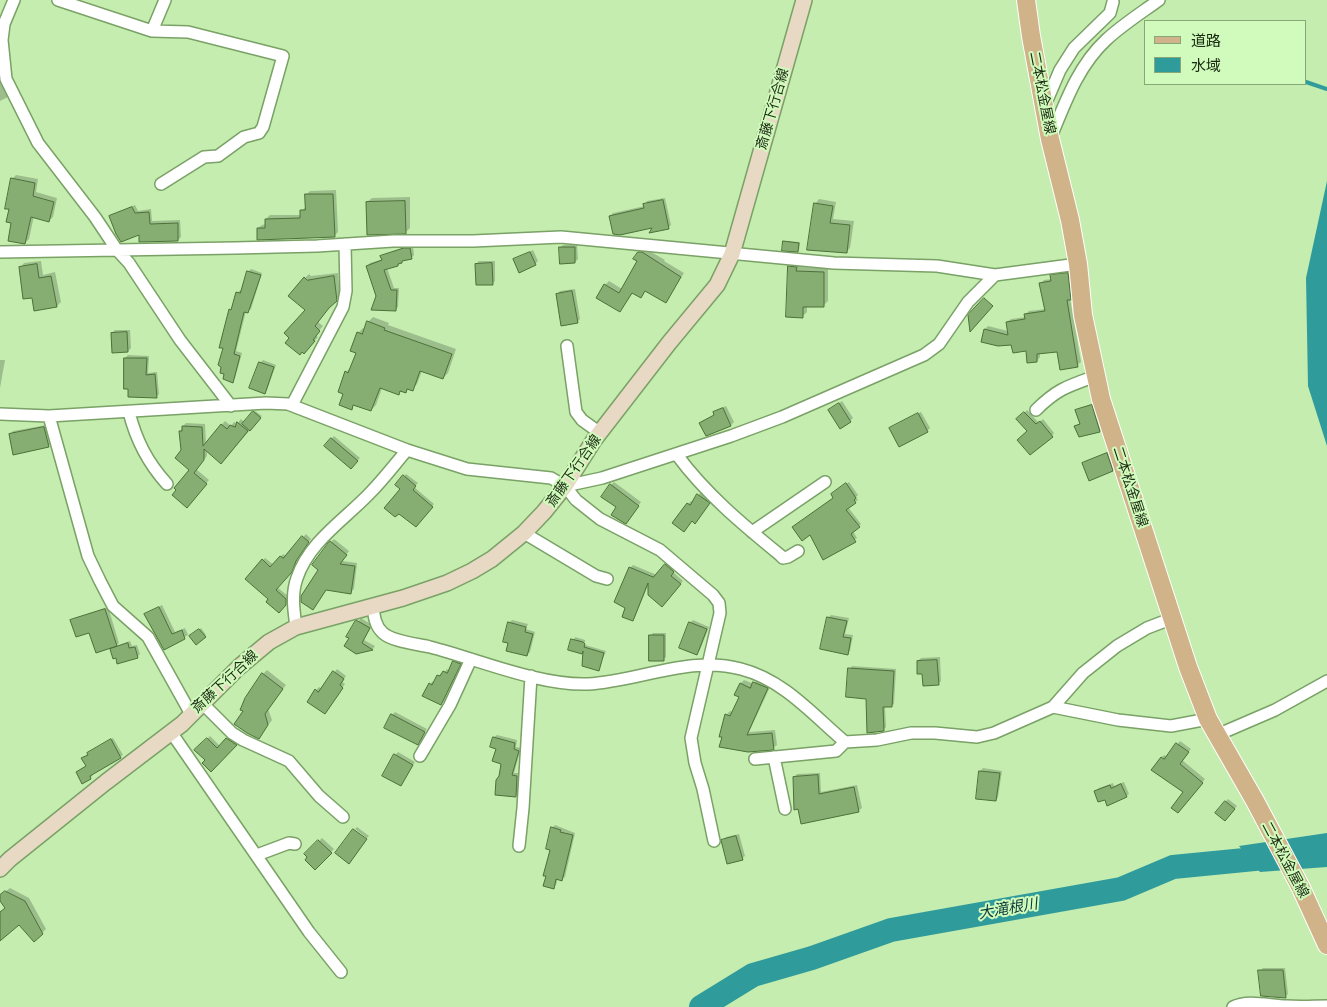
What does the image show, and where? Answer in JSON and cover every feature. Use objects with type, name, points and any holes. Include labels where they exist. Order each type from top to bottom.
[{"type":"main road","name":"斎藤下行合線","points":[[0,869],[106,782],[171,732],[238,667],[269,642],[296,628],[424,591],[472,571],[524,533],[544,512],[565,486],[600,433],[669,343],[717,285],[732,254],[804,0]]},
{"type":"main road","name":"二本松金屋線","points":[[1026,0],[1050,139],[1070,220],[1078,264],[1083,315],[1101,398],[1188,667],[1212,727],[1255,801],[1301,888],[1327,945]]},
{"type":"street","points":[[14,0],[4,24],[2,40],[6,78],[38,143],[117,250],[129,262],[180,340],[231,406]]},
{"type":"street","points":[[58,0],[152,31],[188,32],[284,56],[263,127],[258,133],[244,137],[218,156],[204,157],[161,184]]},
{"type":"street","points":[[152,31],[166,0]]},
{"type":"street","points":[[1050,139],[1074,82],[1087,62],[1105,41],[1158,0]]},
{"type":"street","points":[[1044,107],[1060,70],[1074,48],[1110,13],[1113,2]]},
{"type":"street","points":[[0,252],[235,248],[393,241],[473,241],[560,237],[834,263],[937,266],[995,275],[1078,264]]},
{"type":"street","points":[[292,405],[343,307],[346,291],[345,244]]},
{"type":"street","points":[[565,486],[602,478],[677,455],[782,417],[924,355],[939,344],[968,302],[995,275]]},
{"type":"street","points":[[567,346],[576,412],[582,420],[600,433]]},
{"type":"street","points":[[1036,410],[1049,397],[1064,387],[1096,376]]},
{"type":"street","points":[[0,414],[49,416],[266,403],[292,405],[408,450],[467,469],[550,478],[565,486],[576,500],[593,514],[660,550],[714,595],[718,603],[720,613],[691,738],[695,763],[703,789],[714,841]]},
{"type":"street","points":[[129,412],[144,454],[152,468],[167,484]]},
{"type":"street","points":[[49,416],[88,556],[113,606],[148,637],[191,714]]},
{"type":"street","points":[[296,628],[293,600],[296,580],[301,565],[322,539],[369,494],[408,450]]},
{"type":"street","points":[[677,455],[688,470],[724,509],[783,558],[798,550]]},
{"type":"street","points":[[752,532],[825,482]]},
{"type":"street","points":[[524,533],[596,576],[606,579]]},
{"type":"street","points":[[373,606],[375,622],[384,634],[406,642],[531,676],[568,683],[607,682],[708,664],[740,669],[761,676],[787,690],[845,742]]},
{"type":"street","points":[[755,759],[836,751],[845,742],[876,740],[911,733],[935,732],[977,737],[994,732],[1053,707],[1083,673],[1117,646],[1147,628],[1173,618]]},
{"type":"street","points":[[420,756],[450,705],[471,659]]},
{"type":"street","points":[[519,846],[531,676]]},
{"type":"street","points":[[1053,707],[1118,720],[1171,726],[1212,727],[1275,710],[1327,681]]},
{"type":"street","points":[[202,703],[232,733],[289,761],[319,796],[343,817]]},
{"type":"street","points":[[171,732],[309,932],[341,972]]},
{"type":"street","points":[[774,757],[785,809]]},
{"type":"street","points":[[257,855],[289,843],[295,844]]},
{"type":"street","points":[[1233,1007],[1252,1003],[1289,1006],[1327,1006]]},
{"type":"water","points":[[1327,181],[1327,446],[1308,386],[1306,278]]},
{"type":"water","points":[[1327,833],[1327,867],[1260,872],[1239,846]]},
{"type":"building","points":[[11,178],[35,183],[33,196],[54,202],[49,222],[31,217],[25,244],[8,241],[11,223],[6,222],[9,209],[5,209]]},
{"type":"building","points":[[305,194],[333,194],[335,237],[257,240],[257,228],[265,228],[265,219],[300,218],[300,210],[305,210]]},
{"type":"building","points":[[663,200],[669,229],[649,233],[652,228],[620,235],[613,234],[609,216],[644,208],[643,204]]},
{"type":"building","points":[[405,201],[406,234],[367,235],[366,202]]},
{"type":"building","points":[[814,203],[833,206],[830,223],[850,225],[847,253],[807,250]]},
{"type":"building","points":[[132,207],[135,213],[149,212],[150,224],[178,223],[178,241],[139,242],[139,235],[121,242],[109,216]]},
{"type":"building","points":[[783,241],[799,243],[798,252],[782,251]]},
{"type":"building","points":[[559,247],[575,247],[575,263],[560,264]]},
{"type":"building","points":[[404,248],[410,248],[412,259],[402,261],[398,266],[384,270],[391,290],[397,290],[396,311],[371,310],[376,296],[366,266],[382,260],[380,256]]},
{"type":"building","points":[[530,252],[536,265],[519,273],[513,259]]},
{"type":"building","points":[[638,252],[642,252],[681,277],[666,303],[645,291],[641,298],[632,293],[620,312],[596,298],[604,284],[619,293],[637,261],[633,259]]},
{"type":"building","points":[[492,263],[493,285],[476,285],[475,264]]},
{"type":"building","points":[[37,264],[39,278],[51,276],[57,307],[34,311],[32,298],[23,299],[19,267]]},
{"type":"building","points":[[788,266],[797,267],[796,271],[824,272],[824,307],[803,307],[803,318],[786,317]]},
{"type":"building","points":[[247,271],[261,275],[248,313],[244,312],[234,354],[240,356],[233,383],[223,379],[224,374],[220,373],[221,367],[218,365],[223,348],[219,348],[229,309],[231,310],[236,292],[240,293]]},
{"type":"building","points":[[1068,273],[1071,300],[1067,300],[1078,367],[1060,370],[1057,352],[1037,354],[1037,362],[1027,363],[1026,351],[1013,353],[1011,345],[998,346],[981,342],[984,329],[1008,335],[1006,322],[1025,319],[1024,314],[1045,311],[1039,283],[1051,281],[1050,275]]},
{"type":"building","points":[[334,276],[337,301],[315,326],[320,331],[313,340],[315,341],[304,354],[302,352],[300,355],[285,343],[289,338],[284,333],[305,310],[288,296],[304,277],[307,280]]},
{"type":"building","points":[[572,291],[578,323],[561,326],[556,294]]},
{"type":"building","points":[[984,298],[993,306],[970,332],[968,315]]},
{"type":"building","points":[[367,321],[385,328],[384,330],[452,354],[443,379],[420,371],[413,391],[407,389],[406,393],[400,391],[399,395],[380,388],[371,411],[353,405],[352,410],[339,405],[343,394],[338,392],[345,371],[348,373],[356,353],[350,351],[357,332],[362,334]]},
{"type":"building","points":[[127,332],[128,352],[112,353],[111,333]]},
{"type":"building","points":[[124,358],[147,358],[146,375],[155,374],[157,398],[128,397],[128,389],[124,389]]},
{"type":"building","points":[[259,362],[274,367],[265,394],[249,388]]},
{"type":"building","points":[[839,403],[851,422],[840,429],[828,410]]},
{"type":"building","points":[[1092,405],[1100,432],[1079,437],[1074,426],[1080,424],[1075,410]]},
{"type":"building","points":[[723,408],[731,426],[706,436],[699,423],[714,415],[713,412]]},
{"type":"building","points":[[253,411],[261,418],[250,431],[242,424]]},
{"type":"building","points":[[1024,412],[1036,424],[1040,421],[1053,437],[1030,455],[1017,440],[1027,431],[1016,419]]},
{"type":"building","points":[[918,413],[928,432],[899,447],[889,428]]},
{"type":"building","points":[[237,422],[248,431],[221,464],[204,449],[204,460],[194,473],[207,484],[187,508],[172,495],[176,490],[174,488],[189,470],[175,458],[181,450],[179,431],[182,431],[182,426],[202,427],[203,446],[221,424],[227,429],[230,425],[235,427]]},
{"type":"building","points":[[44,427],[49,447],[13,455],[9,434]]},
{"type":"building","points":[[331,438],[358,461],[351,469],[324,446]]},
{"type":"building","points":[[1107,453],[1113,471],[1089,481],[1082,463]]},
{"type":"building","points":[[403,475],[416,486],[413,490],[433,507],[416,527],[399,514],[395,517],[384,508],[400,489],[395,485]]},
{"type":"building","points":[[846,483],[856,498],[854,500],[856,503],[846,510],[860,527],[851,534],[856,542],[823,560],[810,535],[802,541],[792,527],[833,498],[831,494]]},
{"type":"building","points":[[610,484],[639,506],[626,524],[611,515],[616,507],[601,497]]},
{"type":"building","points":[[697,494],[710,503],[695,524],[692,521],[684,532],[672,523],[687,503],[690,505]]},
{"type":"building","points":[[302,536],[309,542],[296,561],[292,572],[276,590],[286,599],[286,605],[279,613],[266,602],[268,599],[245,579],[262,559],[270,567],[280,556],[283,558]]},
{"type":"building","points":[[330,541],[347,555],[340,564],[355,566],[351,594],[326,590],[313,610],[301,602],[301,596],[318,570],[312,565]]},
{"type":"building","points":[[665,564],[674,572],[671,576],[681,584],[677,589],[662,607],[648,595],[648,583],[633,621],[622,617],[625,608],[614,602],[629,567],[653,577]]},
{"type":"building","points":[[159,607],[172,634],[182,630],[185,639],[164,650],[144,614]]},
{"type":"building","points":[[105,609],[117,646],[96,653],[89,633],[76,637],[70,620]]},
{"type":"building","points":[[827,617],[847,621],[843,637],[851,638],[848,655],[820,649]]},
{"type":"building","points":[[356,620],[370,628],[362,643],[373,650],[356,654],[344,646],[349,638],[346,637]]},
{"type":"building","points":[[508,622],[526,627],[525,632],[533,634],[527,656],[506,651],[508,643],[503,642]]},
{"type":"building","points":[[689,622],[707,629],[697,655],[679,648]]},
{"type":"building","points":[[199,629],[206,637],[196,645],[189,636]]},
{"type":"building","points":[[649,635],[664,635],[664,661],[649,661]]},
{"type":"building","points":[[571,639],[583,642],[585,644],[584,647],[604,653],[599,671],[582,666],[583,651],[582,654],[568,650]]},
{"type":"building","points":[[128,643],[129,648],[135,647],[138,658],[117,664],[116,658],[113,659],[110,649]]},
{"type":"building","points":[[937,660],[939,685],[923,686],[922,674],[917,674],[917,661]]},
{"type":"building","points":[[453,661],[461,664],[441,705],[422,696],[429,683],[432,685],[437,675],[440,676],[443,671],[447,673]]},
{"type":"building","points":[[848,668],[894,671],[892,707],[883,707],[884,731],[867,733],[866,699],[846,697]]},
{"type":"building","points":[[333,671],[344,679],[340,685],[343,688],[325,714],[307,702],[315,689],[318,692]]},
{"type":"building","points":[[262,673],[283,689],[265,714],[268,725],[259,739],[234,724],[243,711],[240,710],[245,698]]},
{"type":"building","points":[[753,682],[768,688],[747,735],[772,733],[774,750],[748,752],[719,747],[722,737],[719,737],[725,714],[730,716],[739,697],[734,695],[740,683],[750,688]]},
{"type":"building","points":[[391,714],[425,732],[418,745],[384,728]]},
{"type":"building","points":[[493,737],[515,743],[514,749],[519,751],[512,775],[517,776],[516,797],[495,795],[496,780],[499,776],[501,764],[492,761],[496,749],[490,747]]},
{"type":"building","points":[[207,738],[217,748],[226,738],[237,745],[211,772],[202,763],[205,760],[194,750]]},
{"type":"building","points":[[111,739],[121,758],[90,776],[91,779],[82,784],[76,772],[86,766],[81,758]]},
{"type":"building","points":[[1176,743],[1189,752],[1180,764],[1203,783],[1178,813],[1171,808],[1183,792],[1151,770],[1161,757],[1164,759]]},
{"type":"building","points":[[394,754],[413,765],[401,786],[382,776]]},
{"type":"building","points":[[979,771],[1000,773],[996,801],[976,799]]},
{"type":"building","points":[[818,775],[819,794],[854,787],[859,812],[801,824],[798,809],[794,810],[793,777]]},
{"type":"building","points":[[1121,784],[1127,797],[1107,806],[1105,800],[1098,802],[1094,791],[1110,785],[1111,788]]},
{"type":"building","points":[[1225,801],[1235,809],[1225,821],[1215,813]]},
{"type":"building","points":[[551,827],[561,830],[560,832],[573,835],[562,881],[556,879],[554,889],[543,886],[546,876],[543,876],[550,850],[546,849]]},
{"type":"building","points":[[353,829],[367,839],[349,864],[335,853]]},
{"type":"building","points":[[736,836],[743,860],[727,864],[721,840]]},
{"type":"building","points":[[318,840],[332,853],[315,870],[305,860],[307,857],[304,854]]},
{"type":"building","points":[[5,891],[25,901],[43,934],[34,942],[19,925],[0,941],[0,912],[5,908],[0,901],[0,895]]},
{"type":"building","points":[[1258,970],[1283,970],[1286,998],[1261,996]]},
{"type":"waterway","points":[[1307,82],[1327,89]]},
{"type":"waterway","name":"大滝根川","points":[[701,1007],[753,975],[812,958],[891,930],[1121,889],[1173,867],[1327,852]]}]
